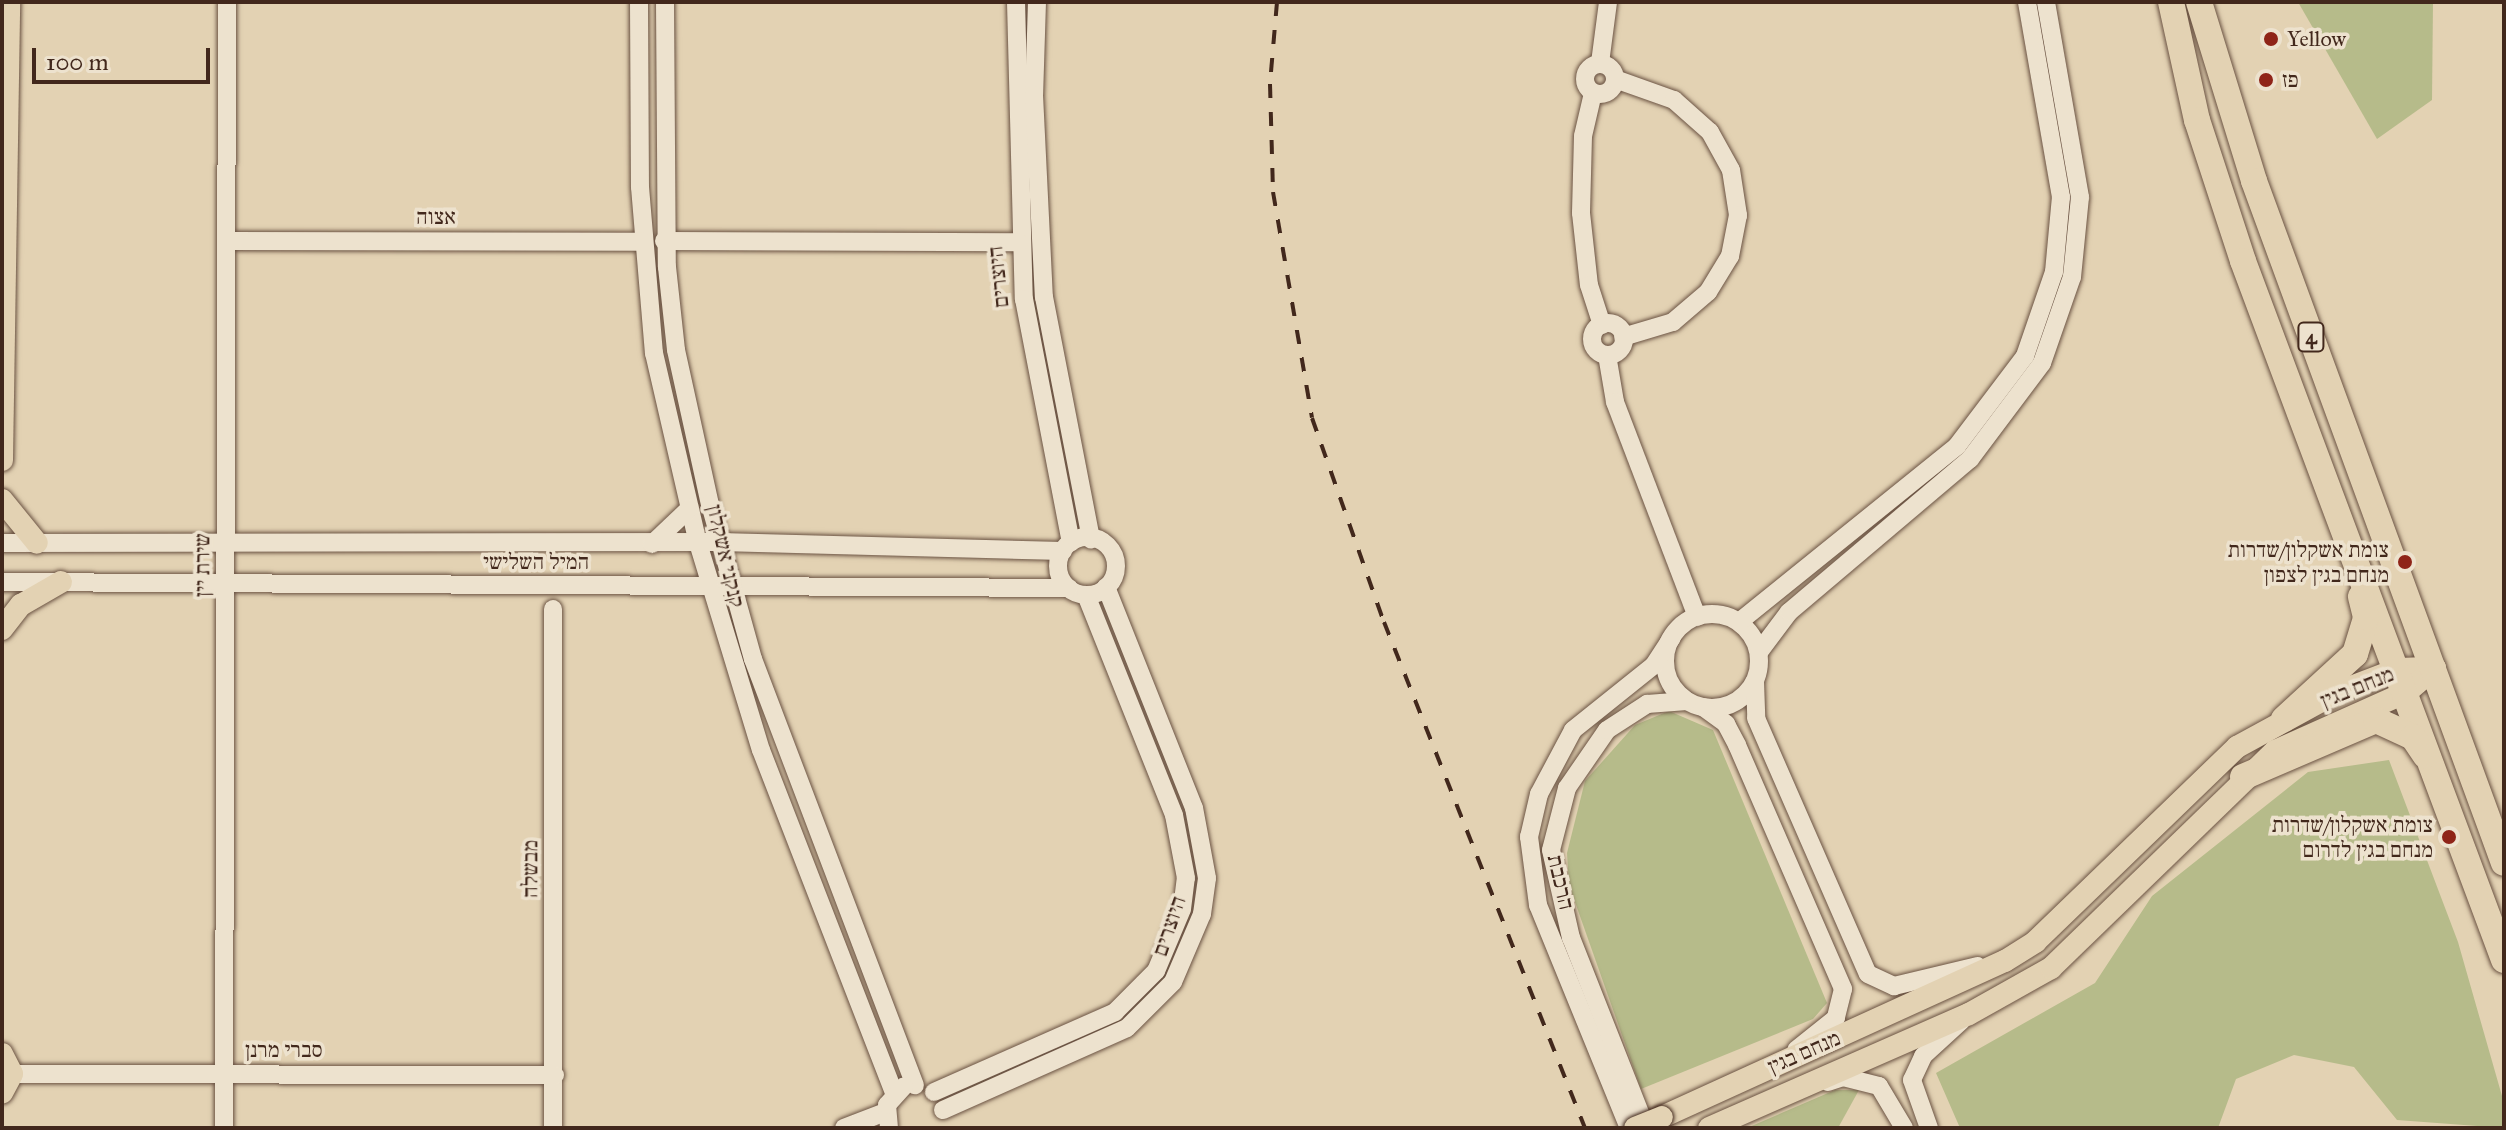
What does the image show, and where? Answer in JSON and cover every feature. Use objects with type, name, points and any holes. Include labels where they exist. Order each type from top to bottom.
[{"type":"highway","name":"4","points":[[2171,2],[2197,120],[2243,261],[2343,519],[2504,960]]},
{"type":"highway","name":"4","points":[[2199,2],[2254,181],[2504,863]]},
{"type":"highway","points":[[2284,719],[2333,677],[2364,637],[2343,519]]},
{"type":"highway","points":[[2243,777],[2376,720],[2413,737],[2436,772]]},
{"type":"main road","points":[[2,460],[9,2]]},
{"type":"main road","points":[[2,500],[37,543]]},
{"type":"main road","points":[[2,629],[21,605],[61,582]]},
{"type":"main road","name":"מנחם בגין","points":[[1632,1128],[1654,1122],[2005,961],[2035,942],[2237,747],[2284,719],[2435,668]]},
{"type":"main road","name":"מנחם בגין","points":[[1709,1128],[1969,1014],[2051,968],[2243,777],[2307,733],[2403,680]]},
{"type":"street","name":"שירת יין","points":[[224,1128],[227,2]]},
{"type":"street","name":"קנקני אשקלון","points":[[639,2],[643,242],[654,353],[707,585],[715,617],[894,1093]]},
{"type":"street","name":"קנקני אשקלון","points":[[665,2],[664,241],[676,350],[710,504],[739,616],[915,1085]]},
{"type":"street","name":"היוצרים","points":[[1016,2],[1019,242],[1041,410],[1067,546]]},
{"type":"street","name":"היוצרים","points":[[1037,2],[1034,110],[1044,297],[1091,539]]},
{"type":"street","points":[[1608,2],[1600,63],[1586,72],[1593,93],[1583,136],[1581,213],[1589,285],[1602,325],[1593,345],[1607,355],[1615,402],[1697,617]]},
{"type":"street","points":[[1777,1064],[1836,1018],[1843,989],[1726,724],[1695,704],[1669,679],[1672,637],[1697,617],[1739,622],[1957,446],[2025,356],[2054,272],[2061,197],[2027,2]]},
{"type":"street","points":[[2005,961],[1894,986],[1868,974],[1756,718],[1755,681],[1759,652],[1789,612],[1993,435],[2042,363],[2072,277],[2080,197],[2046,2]]},
{"type":"street","points":[[1600,63],[1615,79],[1674,100],[1710,132],[1731,170],[1738,215],[1730,256],[1708,292],[1673,322],[1623,337],[1607,355]]},
{"type":"street","points":[[1593,93],[1605,93],[1615,79]]},
{"type":"street","name":"אצוה","points":[[228,241],[643,242]]},
{"type":"street","points":[[664,241],[1019,242]]},
{"type":"street","points":[[1602,325],[1614,325],[1623,337]]},
{"type":"street","points":[[710,504],[749,543]]},
{"type":"street","points":[[651,544],[690,508]]},
{"type":"street","points":[[1091,539],[1113,554],[1106,587],[1078,592],[1059,574],[1067,546],[1091,539]]},
{"type":"street","name":"המיל השלישי","points":[[2,543],[720,542],[1067,546]]},
{"type":"street","name":"המיל השלישי","points":[[2,582],[535,587],[707,585],[730,588],[1078,592]]},
{"type":"street","points":[[664,586],[715,617]]},
{"type":"street","points":[[535,587],[553,609],[574,587]]},
{"type":"street","points":[[739,616],[774,587]]},
{"type":"street","name":"היוצרים","points":[[941,1119],[1127,1028],[1173,982],[1202,914],[1207,878],[1194,808],[1106,587]]},
{"type":"street","name":"היוצרים","points":[[934,1092],[1115,1012],[1156,971],[1182,909],[1186,878],[1174,815],[1078,592]]},
{"type":"street","name":"מבשלה","points":[[553,609],[553,1128]]},
{"type":"street","points":[[1739,622],[1759,652]]},
{"type":"street","name":"הרכבת","points":[[1632,1128],[1538,905],[1529,837],[1539,794],[1573,730],[1654,665],[1672,637]]},
{"type":"street","points":[[1695,704],[1734,703],[1755,681]]},
{"type":"street","name":"הרכבת","points":[[1654,1122],[1571,938],[1551,850],[1567,788],[1607,730],[1647,704],[1695,704]]},
{"type":"street","points":[[1929,1128],[1912,1080],[1923,1056],[1969,1014]]},
{"type":"street","name":"סברי מרנן","points":[[5,1073],[555,1075]]},
{"type":"street","points":[[1783,1096],[1843,1077],[1862,1079],[1887,1095],[1904,1128]]},
{"type":"street","points":[[844,1128],[887,1120],[894,1093],[915,1085],[934,1092],[941,1119]]},
{"type":"green space","points":[[2298,2],[2433,2],[2432,100],[2377,139]]},
{"type":"green space","points":[[1669,711],[1713,730],[1827,1003],[1813,1019],[1641,1089],[1569,885],[1567,853],[1585,781],[1635,725]]},
{"type":"green space","points":[[2389,760],[2458,942],[2504,1103],[2504,1128],[2397,1120],[2354,1067],[2294,1055],[2236,1079],[2218,1128],[1960,1128],[1936,1073],[2095,983],[2152,896],[2308,772]]},
{"type":"green space","points":[[1835,1090],[1859,1090],[1838,1128],[1747,1128]]},
{"type":"railway","points":[[1277,2],[1270,84],[1273,192],[1312,418],[1384,622],[1585,1128]]},
{"type":"place","name":"Yellow","points":[[2271,39]]},
{"type":"place","name":"פז","points":[[2266,80]]},
{"type":"place","name":"צומת אשקלון/שדרות מנחם בגין לצפון","points":[[2405,562]]},
{"type":"place","name":"צומת אשקלון/שדרות מנחם בגין לדרום","points":[[2449,837]]}]
